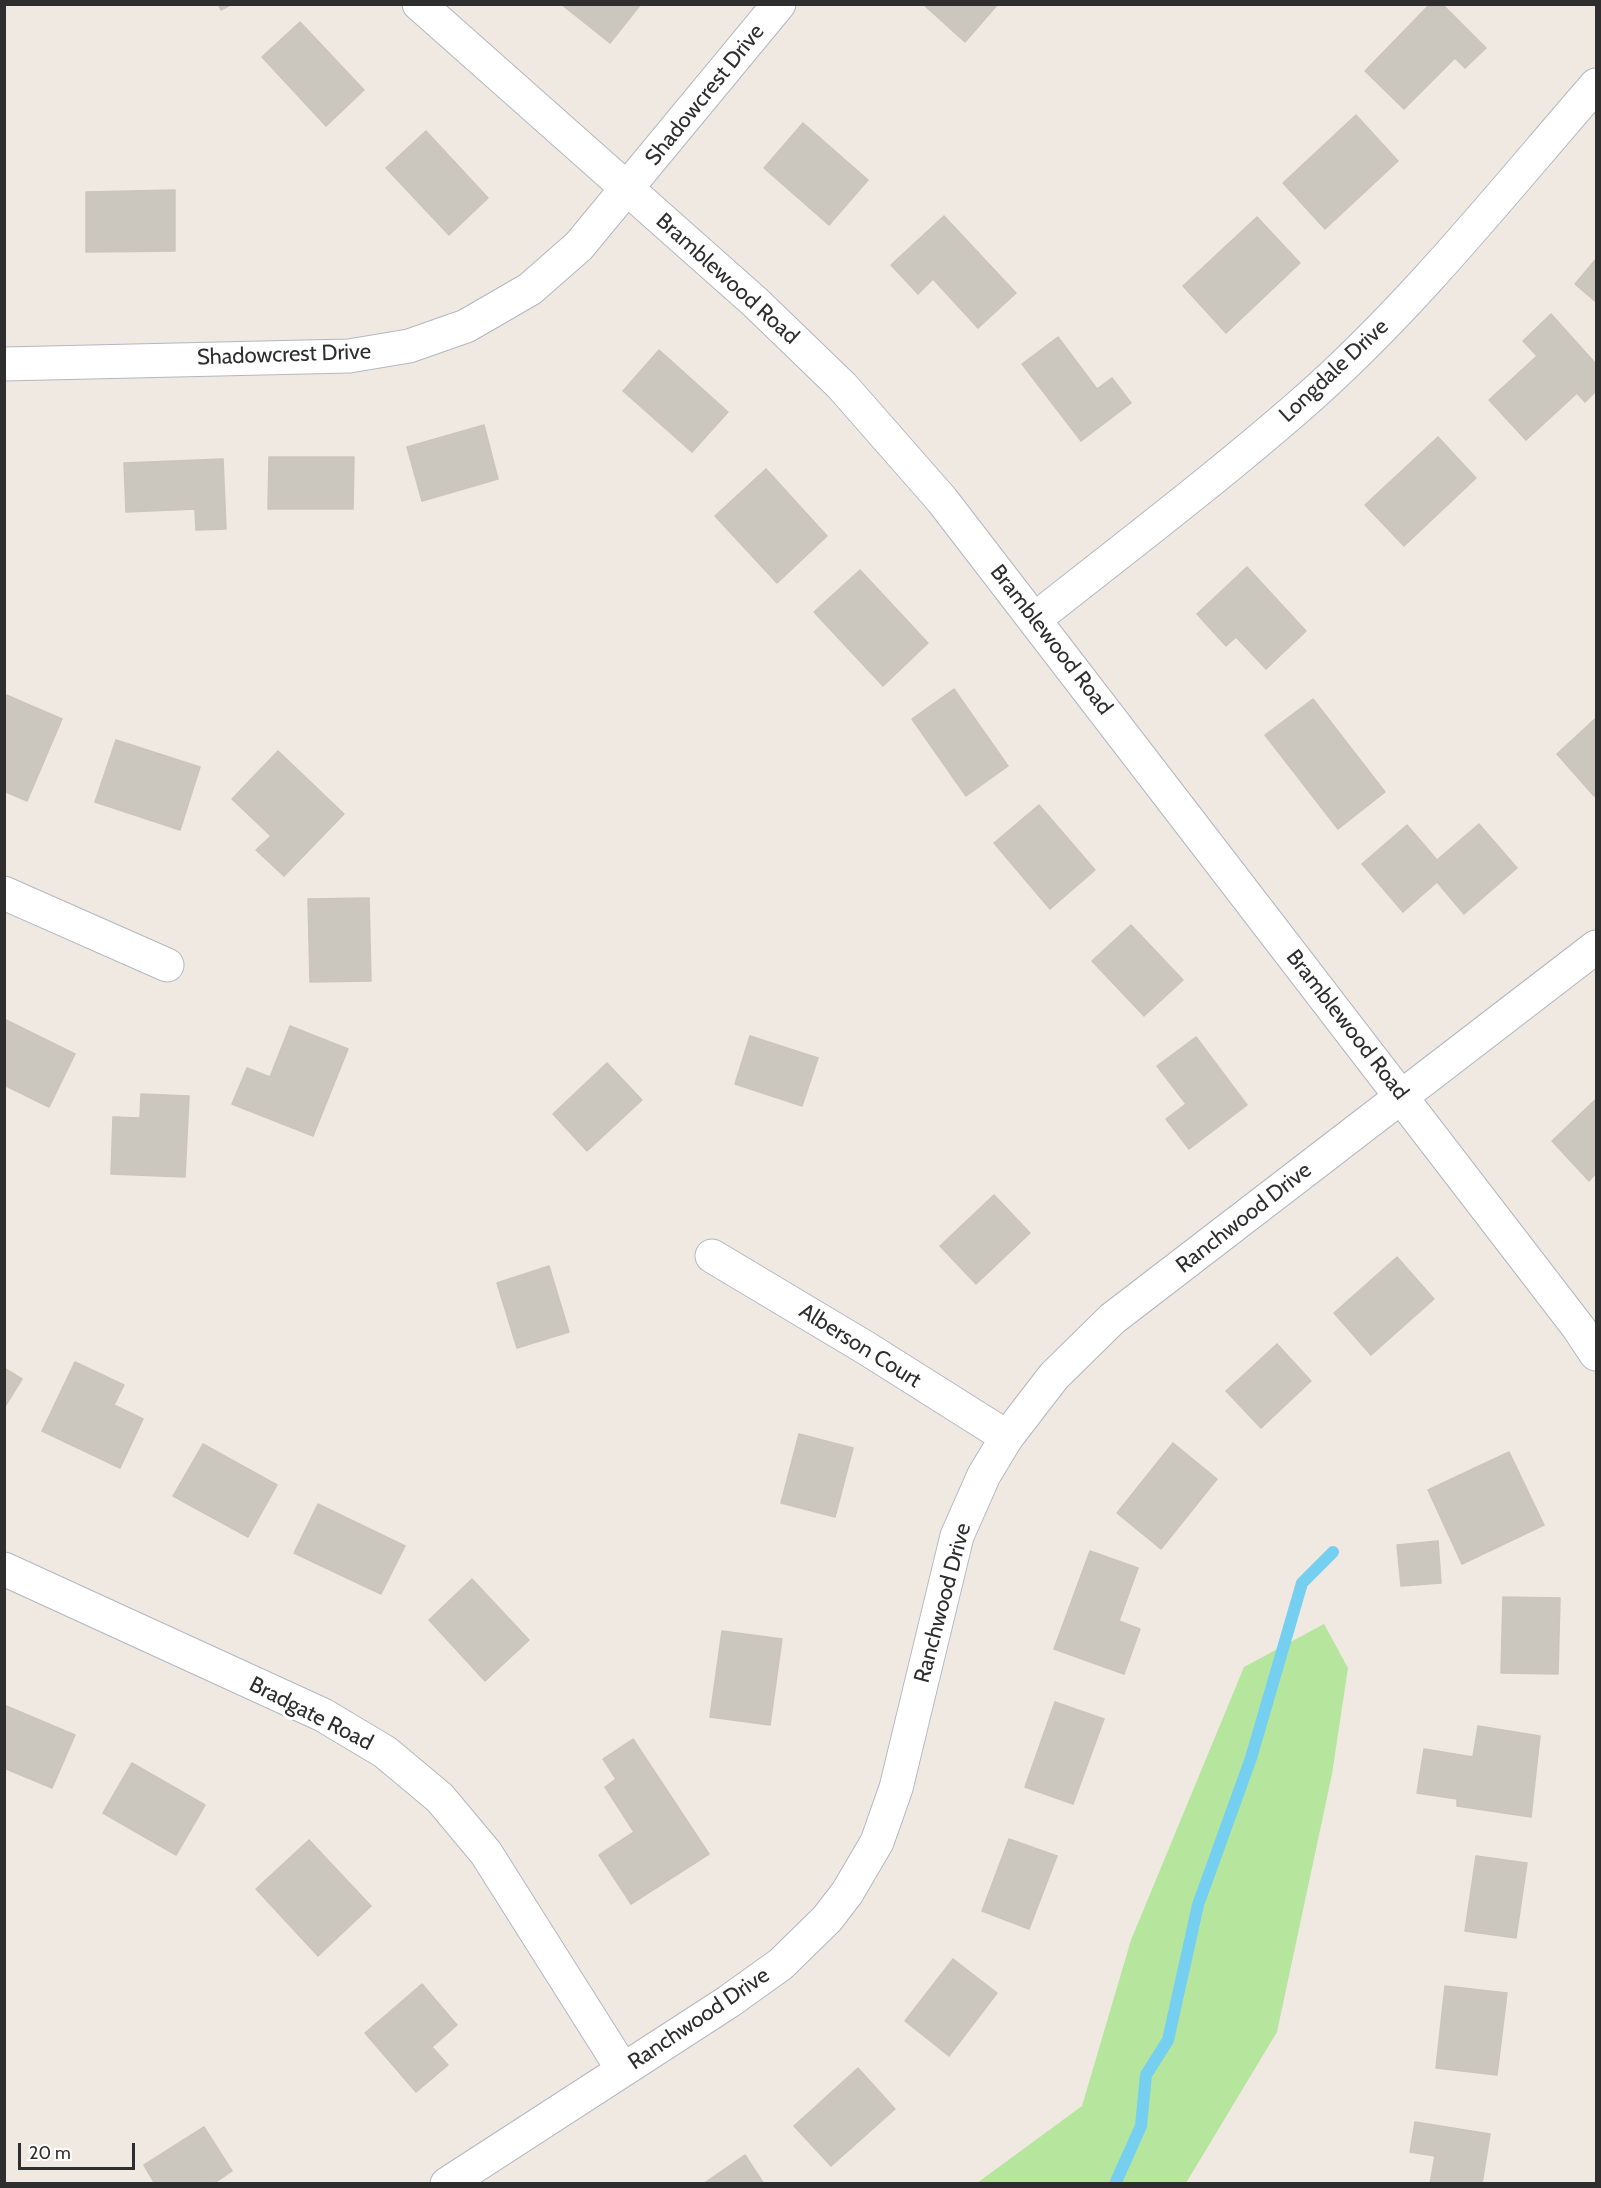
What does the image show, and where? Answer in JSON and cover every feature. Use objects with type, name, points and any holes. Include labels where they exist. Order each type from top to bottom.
[{"type":"street","name":"Bramblewood Road","points":[[419,4],[755,302],[842,386],[942,500],[1402,1096],[1578,1327],[1596,1354]]},
{"type":"street","name":"Shadowcrest Drive","points":[[4,364],[350,356],[409,346],[466,326],[530,289],[579,246],[779,4]]},
{"type":"street","name":"Longdale Drive","points":[[1035,619],[1304,401],[1398,310],[1596,85]]},
{"type":"street","points":[[4,893],[168,965]]},
{"type":"street","name":"Ranchwood Drive","points":[[447,2184],[728,2002],[782,1964],[827,1919],[847,1893],[877,1842],[896,1788],[957,1536],[984,1475],[1007,1437],[1054,1376],[1112,1319],[1596,947]]},
{"type":"street","name":"Alberson Court","points":[[712,1256],[866,1348],[1007,1437]]},
{"type":"street","name":"Bradgate Road","points":[[4,1569],[323,1715],[385,1752],[440,1798],[486,1853],[623,2070]]},
{"type":"green space","points":[[1324,1624],[1348,1668],[1332,1774],[1277,2032],[1186,2183],[977,2183],[1082,2106],[1131,1940],[1244,1667]]},
{"type":"building","points":[[218,4],[232,4],[221,10]]},
{"type":"building","points":[[561,4],[641,4],[610,43]]},
{"type":"building","points":[[923,4],[998,4],[965,42]]},
{"type":"building","points":[[1430,4],[1442,4],[1486,48],[1465,68],[1455,58],[1404,109],[1365,71]]},
{"type":"building","points":[[300,22],[364,90],[326,126],[262,57]]},
{"type":"building","points":[[1356,115],[1398,161],[1325,229],[1283,183]]},
{"type":"building","points":[[803,123],[868,180],[829,225],[764,168]]},
{"type":"building","points":[[426,131],[488,198],[449,235],[386,168]]},
{"type":"building","points":[[175,190],[175,251],[86,252],[86,192]]},
{"type":"building","points":[[944,216],[1016,293],[978,328],[933,279],[918,294],[891,265]]},
{"type":"building","points":[[1257,217],[1300,263],[1226,333],[1183,286]]},
{"type":"building","points":[[1596,259],[1596,302],[1575,284]]},
{"type":"building","points":[[1551,314],[1596,364],[1596,391],[1585,402],[1577,393],[1526,440],[1489,400],[1537,356],[1523,341]]},
{"type":"building","points":[[1058,337],[1097,389],[1112,378],[1131,403],[1081,441],[1022,364]]},
{"type":"building","points":[[659,350],[728,412],[692,452],[623,391]]},
{"type":"building","points":[[484,425],[498,479],[422,501],[407,447]]},
{"type":"building","points":[[1438,437],[1476,478],[1404,546],[1365,505]]},
{"type":"building","points":[[269,457],[354,457],[353,509],[268,509]]},
{"type":"building","points":[[223,459],[226,529],[196,530],[195,509],[126,512],[124,463]]},
{"type":"building","points":[[766,469],[827,536],[777,583],[715,516]]},
{"type":"building","points":[[1247,567],[1306,631],[1266,669],[1236,637],[1226,646],[1197,614]]},
{"type":"building","points":[[860,570],[928,643],[883,686],[814,612]]},
{"type":"building","points":[[954,689],[1008,766],[966,796],[912,719]]},
{"type":"building","points":[[4,694],[62,719],[27,801],[4,791]]},
{"type":"building","points":[[1313,699],[1385,792],[1338,829],[1265,735]]},
{"type":"building","points":[[1596,718],[1596,793],[1594,796],[1557,754]]},
{"type":"building","points":[[116,740],[200,767],[180,830],[95,802]]},
{"type":"building","points":[[278,751],[344,814],[284,876],[256,850],[271,836],[232,799]]},
{"type":"building","points":[[1039,805],[1095,870],[1050,909],[994,843]]},
{"type":"building","points":[[1479,824],[1517,868],[1464,914],[1437,882],[1403,912],[1362,864],[1407,825],[1437,860]]},
{"type":"building","points":[[369,898],[371,981],[310,982],[308,899]]},
{"type":"building","points":[[1131,925],[1183,980],[1144,1016],[1092,961]]},
{"type":"building","points":[[4,1019],[75,1054],[49,1107],[4,1085]]},
{"type":"building","points":[[290,1026],[348,1049],[313,1136],[232,1104],[247,1068],[270,1077]]},
{"type":"building","points":[[750,1036],[818,1058],[802,1106],[735,1084]]},
{"type":"building","points":[[1196,1037],[1247,1105],[1189,1149],[1166,1119],[1186,1104],[1157,1066]]},
{"type":"building","points":[[607,1063],[642,1100],[587,1151],[553,1114]]},
{"type":"building","points":[[141,1094],[189,1096],[185,1177],[111,1174],[113,1117],[140,1118]]},
{"type":"building","points":[[1596,1099],[1596,1173],[1589,1181],[1552,1141]]},
{"type":"building","points":[[994,1195],[1030,1233],[976,1284],[940,1246]]},
{"type":"building","points":[[1397,1257],[1434,1299],[1371,1355],[1334,1313]]},
{"type":"building","points":[[549,1266],[569,1332],[517,1348],[497,1283]]},
{"type":"building","points":[[1277,1344],[1311,1381],[1261,1428],[1226,1391]]},
{"type":"building","points":[[75,1362],[124,1385],[114,1405],[143,1419],[120,1468],[42,1431]]},
{"type":"building","points":[[4,1368],[22,1379],[4,1408]]},
{"type":"building","points":[[799,1434],[853,1448],[835,1517],[781,1503]]},
{"type":"building","points":[[1173,1443],[1217,1479],[1161,1549],[1117,1513]]},
{"type":"building","points":[[203,1444],[277,1485],[248,1537],[173,1496]]},
{"type":"building","points":[[1509,1452],[1544,1525],[1462,1564],[1428,1490]]},
{"type":"building","points":[[318,1504],[405,1546],[381,1594],[294,1553]]},
{"type":"building","points":[[1438,1541],[1441,1583],[1401,1586],[1397,1545]]},
{"type":"building","points":[[1090,1551],[1138,1568],[1119,1621],[1140,1629],[1124,1674],[1054,1649]]},
{"type":"building","points":[[472,1579],[529,1640],[485,1681],[429,1620]]},
{"type":"building","points":[[1503,1597],[1560,1598],[1558,1674],[1501,1673]]},
{"type":"building","points":[[722,1631],[782,1639],[770,1725],[710,1717]]},
{"type":"building","points":[[1055,1702],[1104,1719],[1073,1804],[1025,1787]]},
{"type":"building","points":[[4,1705],[75,1735],[52,1788],[4,1768]]},
{"type":"building","points":[[1478,1726],[1540,1736],[1531,1817],[1457,1806],[1457,1799],[1417,1793],[1424,1749],[1473,1757]]},
{"type":"building","points":[[633,1739],[709,1854],[631,1904],[599,1855],[634,1832],[605,1787],[616,1779],[603,1759]]},
{"type":"building","points":[[132,1763],[205,1805],[176,1855],[103,1813]]},
{"type":"building","points":[[1009,1839],[1057,1856],[1029,1929],[982,1911]]},
{"type":"building","points":[[309,1840],[371,1906],[318,1956],[256,1889]]},
{"type":"building","points":[[1476,1856],[1527,1863],[1516,1938],[1465,1931]]},
{"type":"building","points":[[953,1959],[997,1993],[949,2056],[905,2021]]},
{"type":"building","points":[[422,1984],[457,2025],[432,2047],[448,2065],[416,2092],[365,2033]]},
{"type":"building","points":[[1445,1986],[1507,1993],[1497,2075],[1436,2068]]},
{"type":"building","points":[[858,2068],[895,2109],[831,2166],[794,2126]]},
{"type":"building","points":[[1415,2122],[1490,2134],[1482,2184],[1430,2184],[1435,2156],[1410,2152]]},
{"type":"building","points":[[204,2127],[232,2171],[213,2184],[155,2184],[144,2165]]},
{"type":"building","points":[[745,2155],[764,2184],[703,2184]]},
{"type":"waterway","points":[[1115,2184],[1141,2126],[1146,2075],[1168,2040],[1198,1905],[1251,1758],[1302,1583],[1333,1552]]}]
